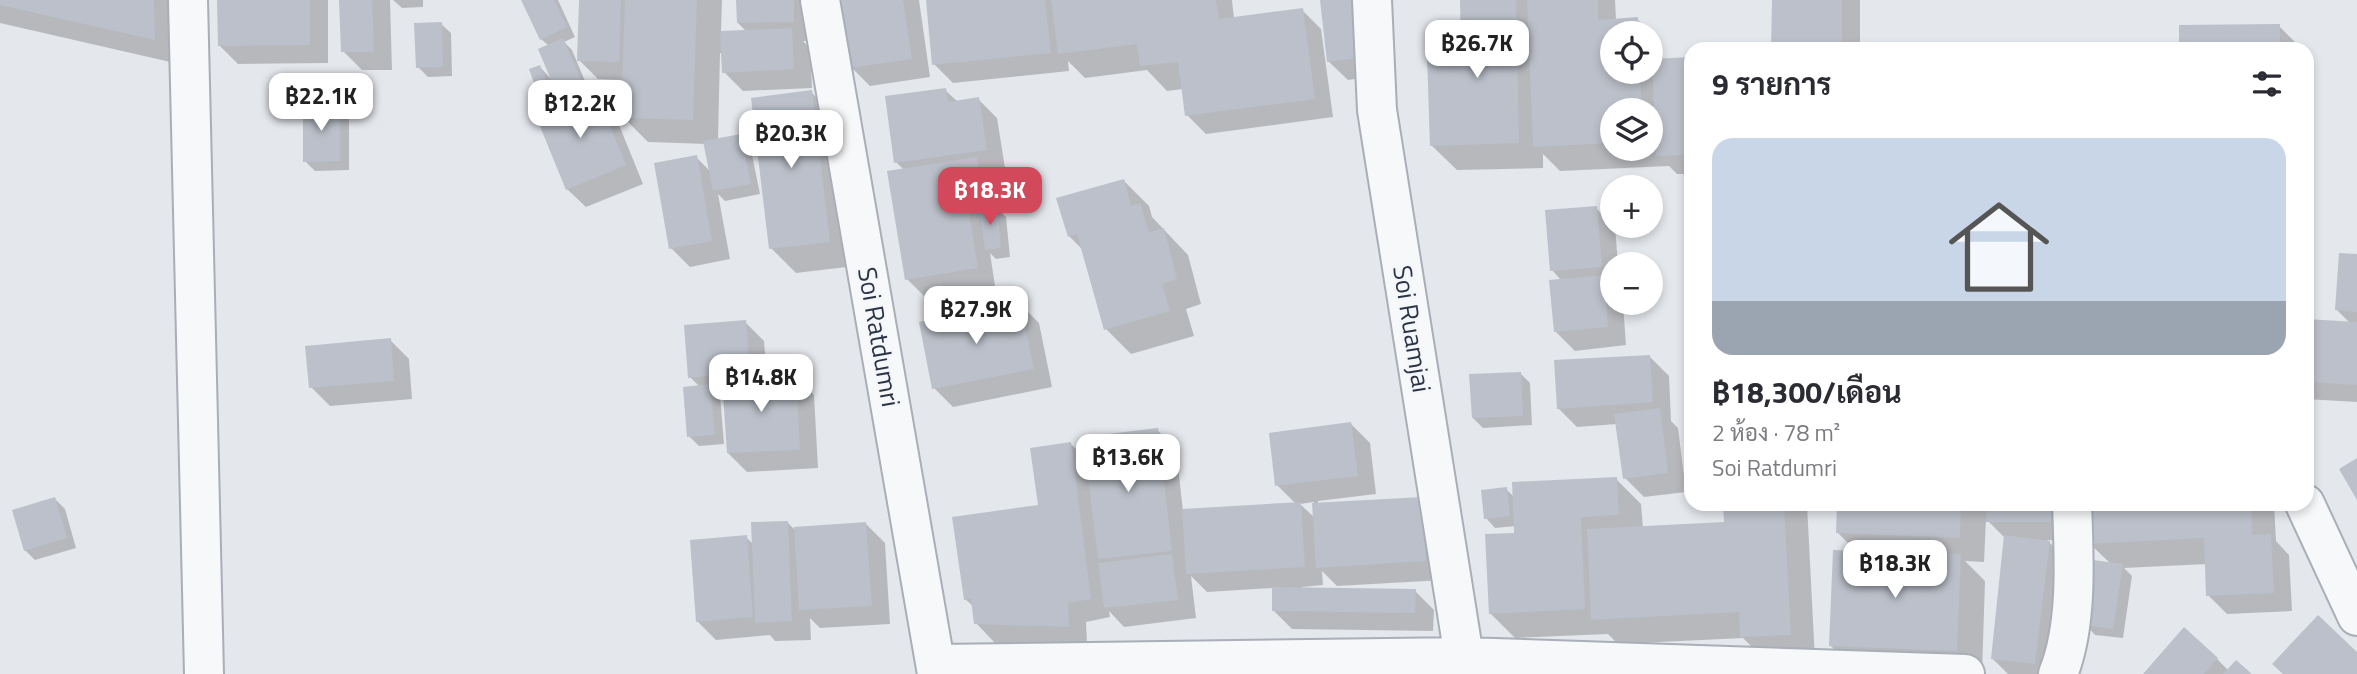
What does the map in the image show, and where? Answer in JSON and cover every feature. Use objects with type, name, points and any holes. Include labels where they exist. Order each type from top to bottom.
[{"type":"street","points":[[188,0],[204,674]]},
{"type":"street","name":"Soi Ratdumri","points":[[820,0],[937,669]]},
{"type":"street","name":"Soi Ruamjai","points":[[1372,0],[1377,110],[1464,657]]},
{"type":"street","points":[[2058,674],[2064,660],[2075,581],[2072,511]]},
{"type":"street","points":[[2308,511],[2357,616]]},
{"type":"street","points":[[937,669],[1464,657],[1965,674]]},
{"type":"building","points":[[0,0],[154,0],[155,40],[0,5]]},
{"type":"building","points":[[217,0],[310,0],[310,45],[218,46]]},
{"type":"building","points":[[339,0],[372,0],[374,52],[341,52]]},
{"type":"building","points":[[521,0],[554,0],[567,27],[540,40]]},
{"type":"building","points":[[579,0],[621,0],[619,62],[577,61]]},
{"type":"building","points":[[625,0],[697,0],[693,120],[621,118]]},
{"type":"building","points":[[736,0],[794,0],[794,22],[737,23]]},
{"type":"building","points":[[839,0],[903,0],[912,59],[849,68]]},
{"type":"building","points":[[926,0],[1045,0],[1051,53],[932,65]]},
{"type":"building","points":[[1051,0],[1216,0],[1219,19],[1303,8],[1315,99],[1185,116],[1178,62],[1140,66],[1137,44],[1058,54]]},
{"type":"building","points":[[1320,0],[1357,0],[1364,57],[1327,62]]},
{"type":"building","points":[[1460,0],[1516,0],[1519,143],[1430,146],[1427,56],[1461,55]]},
{"type":"building","points":[[1527,0],[1598,0],[1598,20],[1638,17],[1638,21],[1600,21],[1600,84],[1641,84],[1641,98],[1600,98],[1600,144],[1533,147]]},
{"type":"building","points":[[1772,0],[1842,0],[1842,42],[1771,42]]},
{"type":"building","points":[[442,22],[443,67],[416,68],[414,23]]},
{"type":"building","points":[[2280,24],[2280,42],[2179,42],[2179,25]]},
{"type":"building","points":[[792,28],[794,69],[722,73],[720,31]]},
{"type":"building","points":[[563,38],[582,83],[557,94],[538,49]]},
{"type":"building","points":[[1684,57],[1684,155],[1663,156],[1663,98],[1654,98],[1653,84],[1663,84],[1663,58]]},
{"type":"building","points":[[540,65],[550,90],[538,94],[529,69]]},
{"type":"building","points":[[946,88],[948,102],[979,97],[987,150],[894,163],[885,96]]},
{"type":"building","points":[[595,89],[626,165],[566,190],[535,114]]},
{"type":"building","points":[[812,90],[830,242],[769,249],[751,98]]},
{"type":"building","points":[[340,104],[340,161],[303,162],[303,105]]},
{"type":"building","points":[[741,134],[751,184],[713,191],[703,141]]},
{"type":"building","points":[[697,155],[712,241],[669,249],[654,163]]},
{"type":"building","points":[[977,157],[985,204],[968,207],[978,268],[905,280],[887,171]]},
{"type":"building","points":[[1124,179],[1131,206],[1140,203],[1149,232],[1164,228],[1177,279],[1162,284],[1170,311],[1104,330],[1077,234],[1068,237],[1056,198]]},
{"type":"building","points":[[997,205],[1001,248],[985,250],[979,207]]},
{"type":"building","points":[[1597,206],[1600,267],[1550,271],[1545,210]]},
{"type":"building","points":[[2339,253],[2357,254],[2357,312],[2335,310]]},
{"type":"building","points":[[1600,275],[1600,315],[1607,315],[1608,327],[1554,332],[1549,280]]},
{"type":"building","points":[[1020,302],[1034,369],[932,389],[919,322]]},
{"type":"building","points":[[2314,319],[2357,322],[2357,385],[2314,382]]},
{"type":"building","points":[[746,320],[750,372],[688,378],[684,325]]},
{"type":"building","points":[[391,338],[394,381],[309,388],[305,346]]},
{"type":"building","points":[[1650,355],[1653,402],[1557,409],[1554,360]]},
{"type":"building","points":[[1521,372],[1523,416],[1472,418],[1469,374]]},
{"type":"building","points":[[796,374],[800,450],[727,453],[722,379]]},
{"type":"building","points":[[710,384],[715,435],[687,437],[683,387]]},
{"type":"building","points":[[1660,408],[1668,473],[1623,479],[1614,414]]},
{"type":"building","points":[[1351,422],[1358,476],[1275,486],[1269,433]]},
{"type":"building","points":[[1158,428],[1172,551],[1098,559],[1083,437]]},
{"type":"building","points":[[1071,442],[1091,599],[1068,603],[1069,627],[974,624],[971,599],[964,600],[952,517],[1038,505],[1030,448]]},
{"type":"building","points":[[2357,458],[2357,500],[2339,469]]},
{"type":"building","points":[[1617,477],[1619,515],[1581,517],[1585,609],[1489,614],[1485,534],[1514,533],[1512,482]]},
{"type":"building","points":[[1507,487],[1510,516],[1484,519],[1481,490]]},
{"type":"building","points":[[55,497],[67,538],[24,551],[12,510]]},
{"type":"building","points":[[1422,497],[1426,561],[1316,568],[1312,503]]},
{"type":"building","points":[[1301,502],[1305,567],[1186,574],[1182,509]]},
{"type":"building","points":[[1723,511],[1784,511],[1791,635],[1740,637],[1739,612],[1591,620],[1587,529],[1724,522]]},
{"type":"building","points":[[1837,511],[1961,511],[1960,538],[1836,533]]},
{"type":"building","points":[[1986,511],[2051,511],[2051,522],[1986,522]]},
{"type":"building","points":[[2086,511],[2251,511],[2252,535],[2271,534],[2274,593],[2206,596],[2204,538],[2088,544]]},
{"type":"building","points":[[788,521],[792,621],[755,623],[751,522]]},
{"type":"building","points":[[866,522],[872,606],[799,610],[794,527]]},
{"type":"building","points":[[747,535],[753,617],[696,622],[690,540]]},
{"type":"building","points":[[2004,535],[2050,541],[2035,664],[1991,659]]},
{"type":"building","points":[[1833,550],[1961,554],[1957,651],[1829,646]]},
{"type":"building","points":[[1172,554],[1178,600],[1104,608],[1098,563]]},
{"type":"building","points":[[2093,560],[2123,564],[2113,629],[2084,625]]},
{"type":"building","points":[[1272,587],[1416,589],[1415,613],[1272,611]]},
{"type":"building","points":[[2318,615],[2357,652],[2357,674],[2283,674],[2272,664]]},
{"type":"building","points":[[2184,627],[2218,658],[2204,674],[2143,674]]},
{"type":"building","points":[[2236,660],[2252,674],[2223,674]]}]
